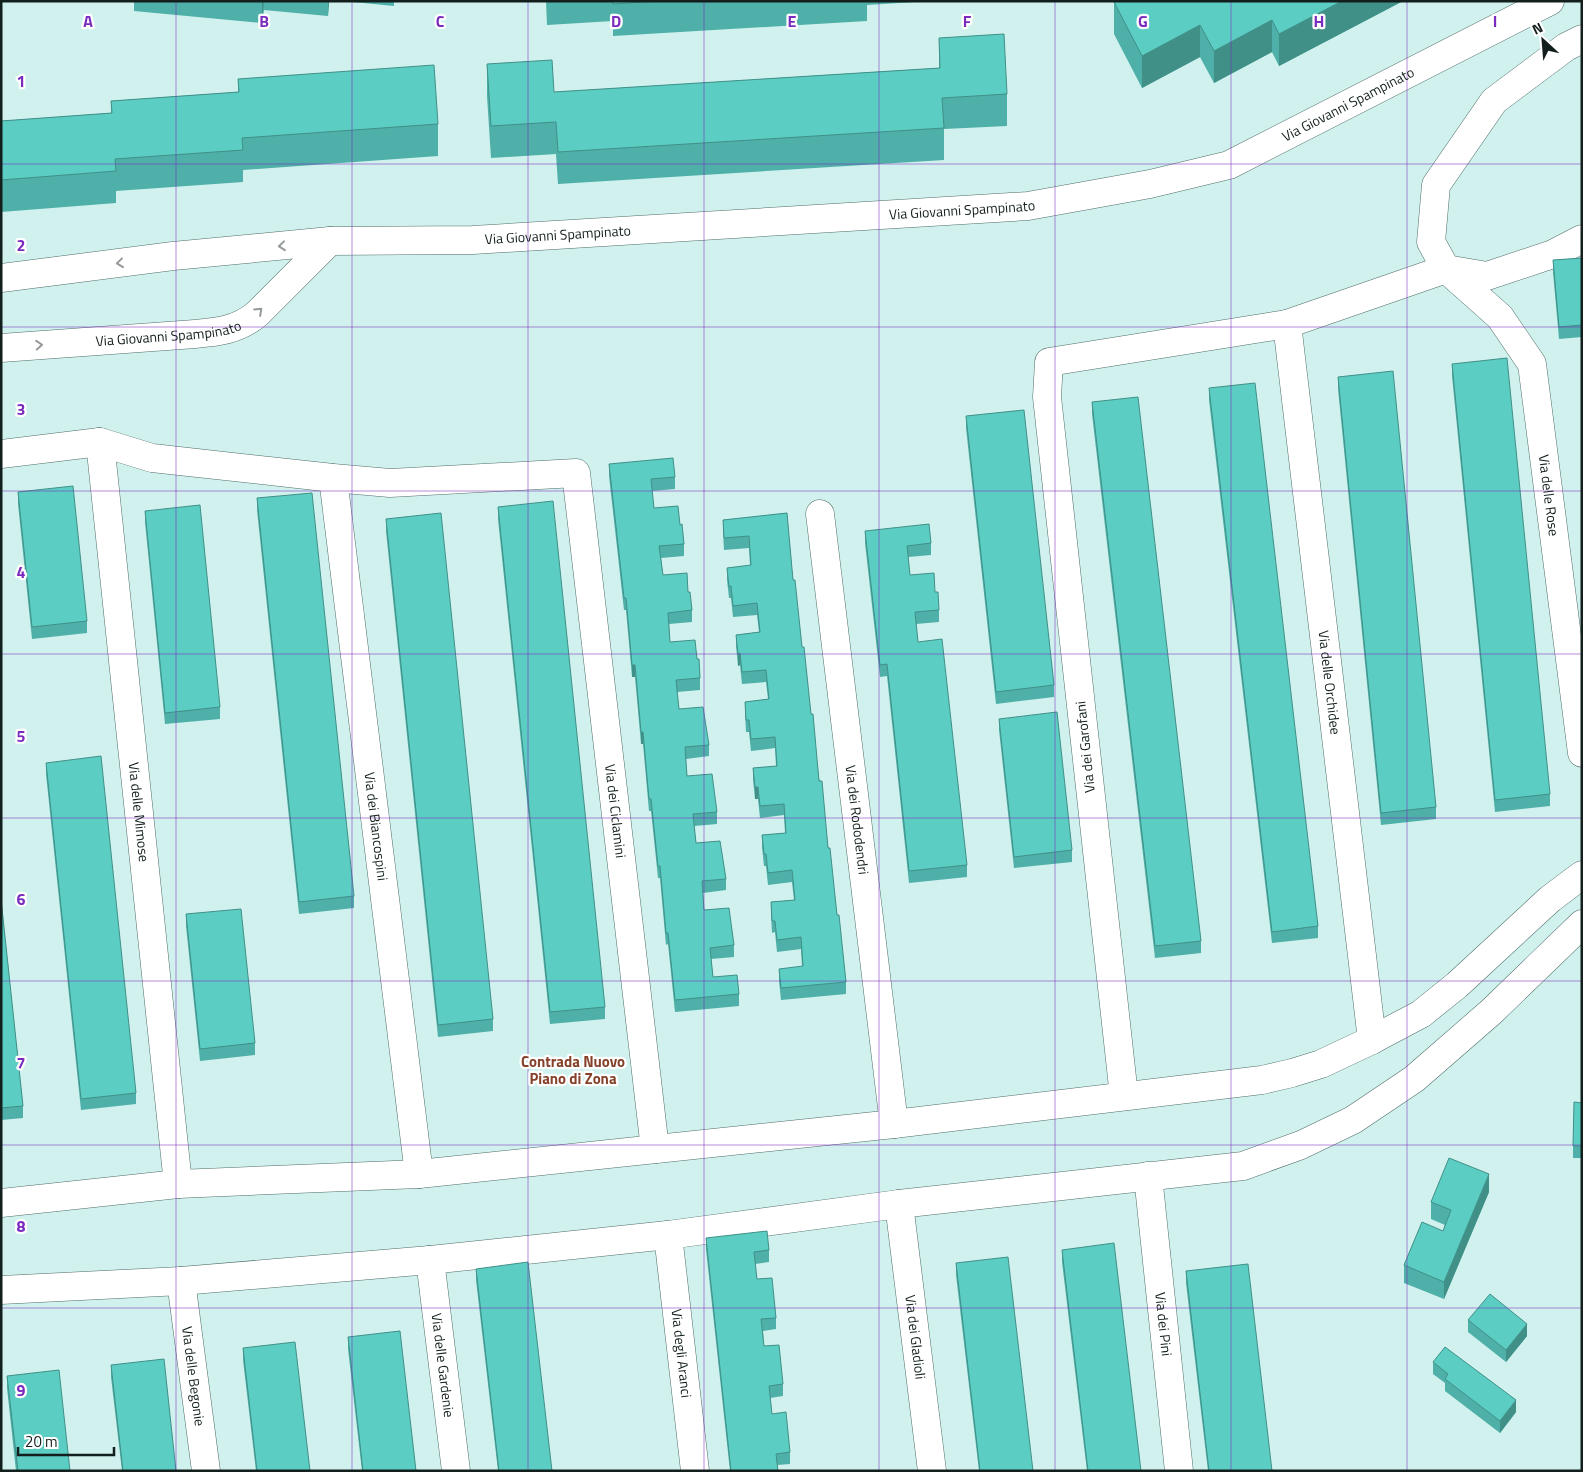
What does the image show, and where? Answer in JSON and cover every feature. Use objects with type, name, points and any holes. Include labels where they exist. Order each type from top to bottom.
[{"type":"street","name":"Via Giovanni Spampinato","points":[[1,278],[173,256],[330,241],[473,240],[1028,206],[1150,184],[1229,165],[1550,1]]},
{"type":"street","name":"Via delle Rose","points":[[1582,39],[1566,47],[1494,101],[1436,185],[1431,242],[1446,268],[1500,317],[1532,364],[1582,753]]},
{"type":"street","points":[[1287,324],[1446,268],[1487,276],[1553,254],[1582,239]]},
{"type":"street","name":"Via Giovanni Spampinato","points":[[1,348],[220,332],[235,328],[247,322],[256,314],[330,241]]},
{"type":"street","name":"Via dei Garofani","points":[[1124,1096],[1046,397],[1049,362],[1287,324]]},
{"type":"street","name":"Via delle Orchidee","points":[[1287,324],[1372,1040]]},
{"type":"street","points":[[1,454],[100,442],[152,458],[334,478]]},
{"type":"street","name":"Via delle Mimose","points":[[100,442],[178,1184]]},
{"type":"street","name":"Via dei Ciclamini","points":[[334,478],[390,482],[576,473],[655,1149]]},
{"type":"street","name":"Via dei Biancospini","points":[[334,478],[419,1174]]},
{"type":"street","name":"Via dei Rododendri","points":[[820,514],[894,1124]]},
{"type":"street","points":[[1,1203],[178,1184],[419,1174],[894,1124],[1262,1080],[1321,1064],[1421,1014],[1458,985],[1550,900],[1582,875]]},
{"type":"street","points":[[1,1290],[181,1281],[430,1260],[668,1235],[899,1204],[1243,1166],[1301,1145],[1353,1120],[1414,1079],[1491,1012],[1582,924]]},
{"type":"street","name":"Via dei Pini","points":[[1148,1176],[1179,1471]]},
{"type":"street","name":"Via dei Gladioli","points":[[899,1204],[932,1471]]},
{"type":"street","name":"Via degli Aranci","points":[[668,1235],[695,1471]]},
{"type":"street","name":"Via delle Gardenie","points":[[430,1260],[456,1471]]},
{"type":"street","name":"Via delle Begonie","points":[[181,1281],[206,1471]]},
{"type":"building","points":[[613,1],[657,1],[613,4]]},
{"type":"building","points":[[1342,1],[1279,34],[1272,20],[1214,51],[1200,25],[1142,56],[1114,2]]},
{"type":"building","points":[[1004,34],[1007,94],[942,98],[944,128],[558,152],[556,122],[491,126],[487,64],[552,60],[554,92],[940,68],[939,38]]},
{"type":"building","points":[[434,65],[438,124],[242,138],[243,150],[115,159],[116,171],[1,180],[1,121],[112,113],[111,101],[239,92],[238,79]]},
{"type":"building","points":[[1582,258],[1582,325],[1559,327],[1553,260]]},
{"type":"building","points":[[1507,358],[1550,794],[1495,800],[1452,364]]},
{"type":"building","points":[[1393,371],[1436,807],[1381,813],[1338,377]]},
{"type":"building","points":[[1255,383],[1318,926],[1272,932],[1209,388]]},
{"type":"building","points":[[1138,397],[1201,941],[1155,946],[1092,402]]},
{"type":"building","points":[[1024,410],[1054,685],[996,692],[966,416]]},
{"type":"building","points":[[673,458],[675,477],[651,479],[654,508],[678,506],[680,525],[682,524],[684,544],[659,546],[663,575],[687,573],[688,592],[690,592],[692,610],[668,613],[670,642],[695,640],[697,659],[699,659],[700,678],[676,680],[679,709],[703,707],[709,745],[685,747],[687,776],[712,774],[717,812],[693,814],[696,843],[720,841],[726,879],[702,881],[704,910],[729,908],[734,945],[710,948],[713,977],[737,975],[739,994],[675,1000],[660,866],[658,866],[651,799],[649,799],[643,732],[641,732],[635,665],[632,665],[626,598],[624,598],[609,464]]},
{"type":"building","points":[[73,486],[87,621],[32,627],[18,492]]},
{"type":"building","points":[[312,493],[354,896],[299,902],[257,498]]},
{"type":"building","points":[[553,501],[605,1007],[550,1012],[498,507]]},
{"type":"building","points":[[200,505],[220,707],[165,713],[145,511]]},
{"type":"building","points":[[441,513],[493,1019],[438,1025],[386,519]]},
{"type":"building","points":[[787,513],[793,580],[795,580],[802,647],[804,647],[811,714],[813,714],[819,781],[822,781],[828,848],[830,848],[837,915],[839,915],[846,982],[781,988],[779,969],[803,966],[801,937],[777,940],[775,921],[772,921],[771,902],[795,900],[792,870],[768,873],[766,854],[764,854],[762,835],[786,833],[784,804],[760,806],[758,787],[755,787],[753,768],[777,766],[775,737],[751,739],[749,720],[746,720],[745,702],[769,699],[766,670],[742,672],[736,635],[760,632],[757,603],[733,606],[727,568],[751,565],[749,536],[724,538],[723,520]]},
{"type":"building","points":[[929,524],[931,543],[907,546],[910,575],[934,573],[935,592],[938,592],[939,610],[915,612],[918,642],[942,639],[967,865],[909,871],[887,664],[880,665],[865,531]]},
{"type":"building","points":[[1057,712],[1072,850],[1014,857],[999,719]]},
{"type":"building","points":[[101,756],[136,1093],[81,1099],[46,763]]},
{"type":"building","points":[[1,899],[23,1106],[1,1108]]},
{"type":"building","points":[[241,909],[255,1043],[200,1049],[186,914]]},
{"type":"building","points":[[1574,1102],[1582,1103],[1582,1146],[1573,1146]]},
{"type":"building","points":[[1449,1158],[1489,1174],[1444,1282],[1404,1265],[1422,1222],[1443,1231],[1451,1210],[1431,1202]]},
{"type":"building","points":[[767,1231],[769,1250],[754,1252],[757,1279],[772,1278],[776,1318],[761,1319],[764,1346],[779,1345],[783,1384],[769,1386],[772,1414],[786,1412],[790,1452],[776,1454],[778,1471],[731,1471],[706,1238]]},
{"type":"building","points":[[1114,1243],[1141,1471],[1088,1471],[1062,1250]]},
{"type":"building","points":[[1008,1257],[1033,1471],[980,1471],[956,1263]]},
{"type":"building","points":[[528,1262],[552,1471],[499,1471],[476,1269]]},
{"type":"building","points":[[1248,1264],[1272,1471],[1209,1471],[1186,1271]]},
{"type":"building","points":[[1490,1294],[1527,1324],[1506,1350],[1468,1320]]},
{"type":"building","points":[[400,1331],[416,1471],[363,1471],[348,1337]]},
{"type":"building","points":[[295,1342],[310,1471],[257,1471],[243,1348]]},
{"type":"building","points":[[1445,1347],[1516,1400],[1500,1421],[1445,1379],[1448,1374],[1433,1362]]},
{"type":"building","points":[[164,1359],[176,1471],[123,1471],[111,1365]]},
{"type":"building","points":[[59,1370],[70,1471],[18,1471],[7,1376]]},
{"type":"district","name":"Contrada Nuovo Piano di Zona","points":[[573,1070]]}]
